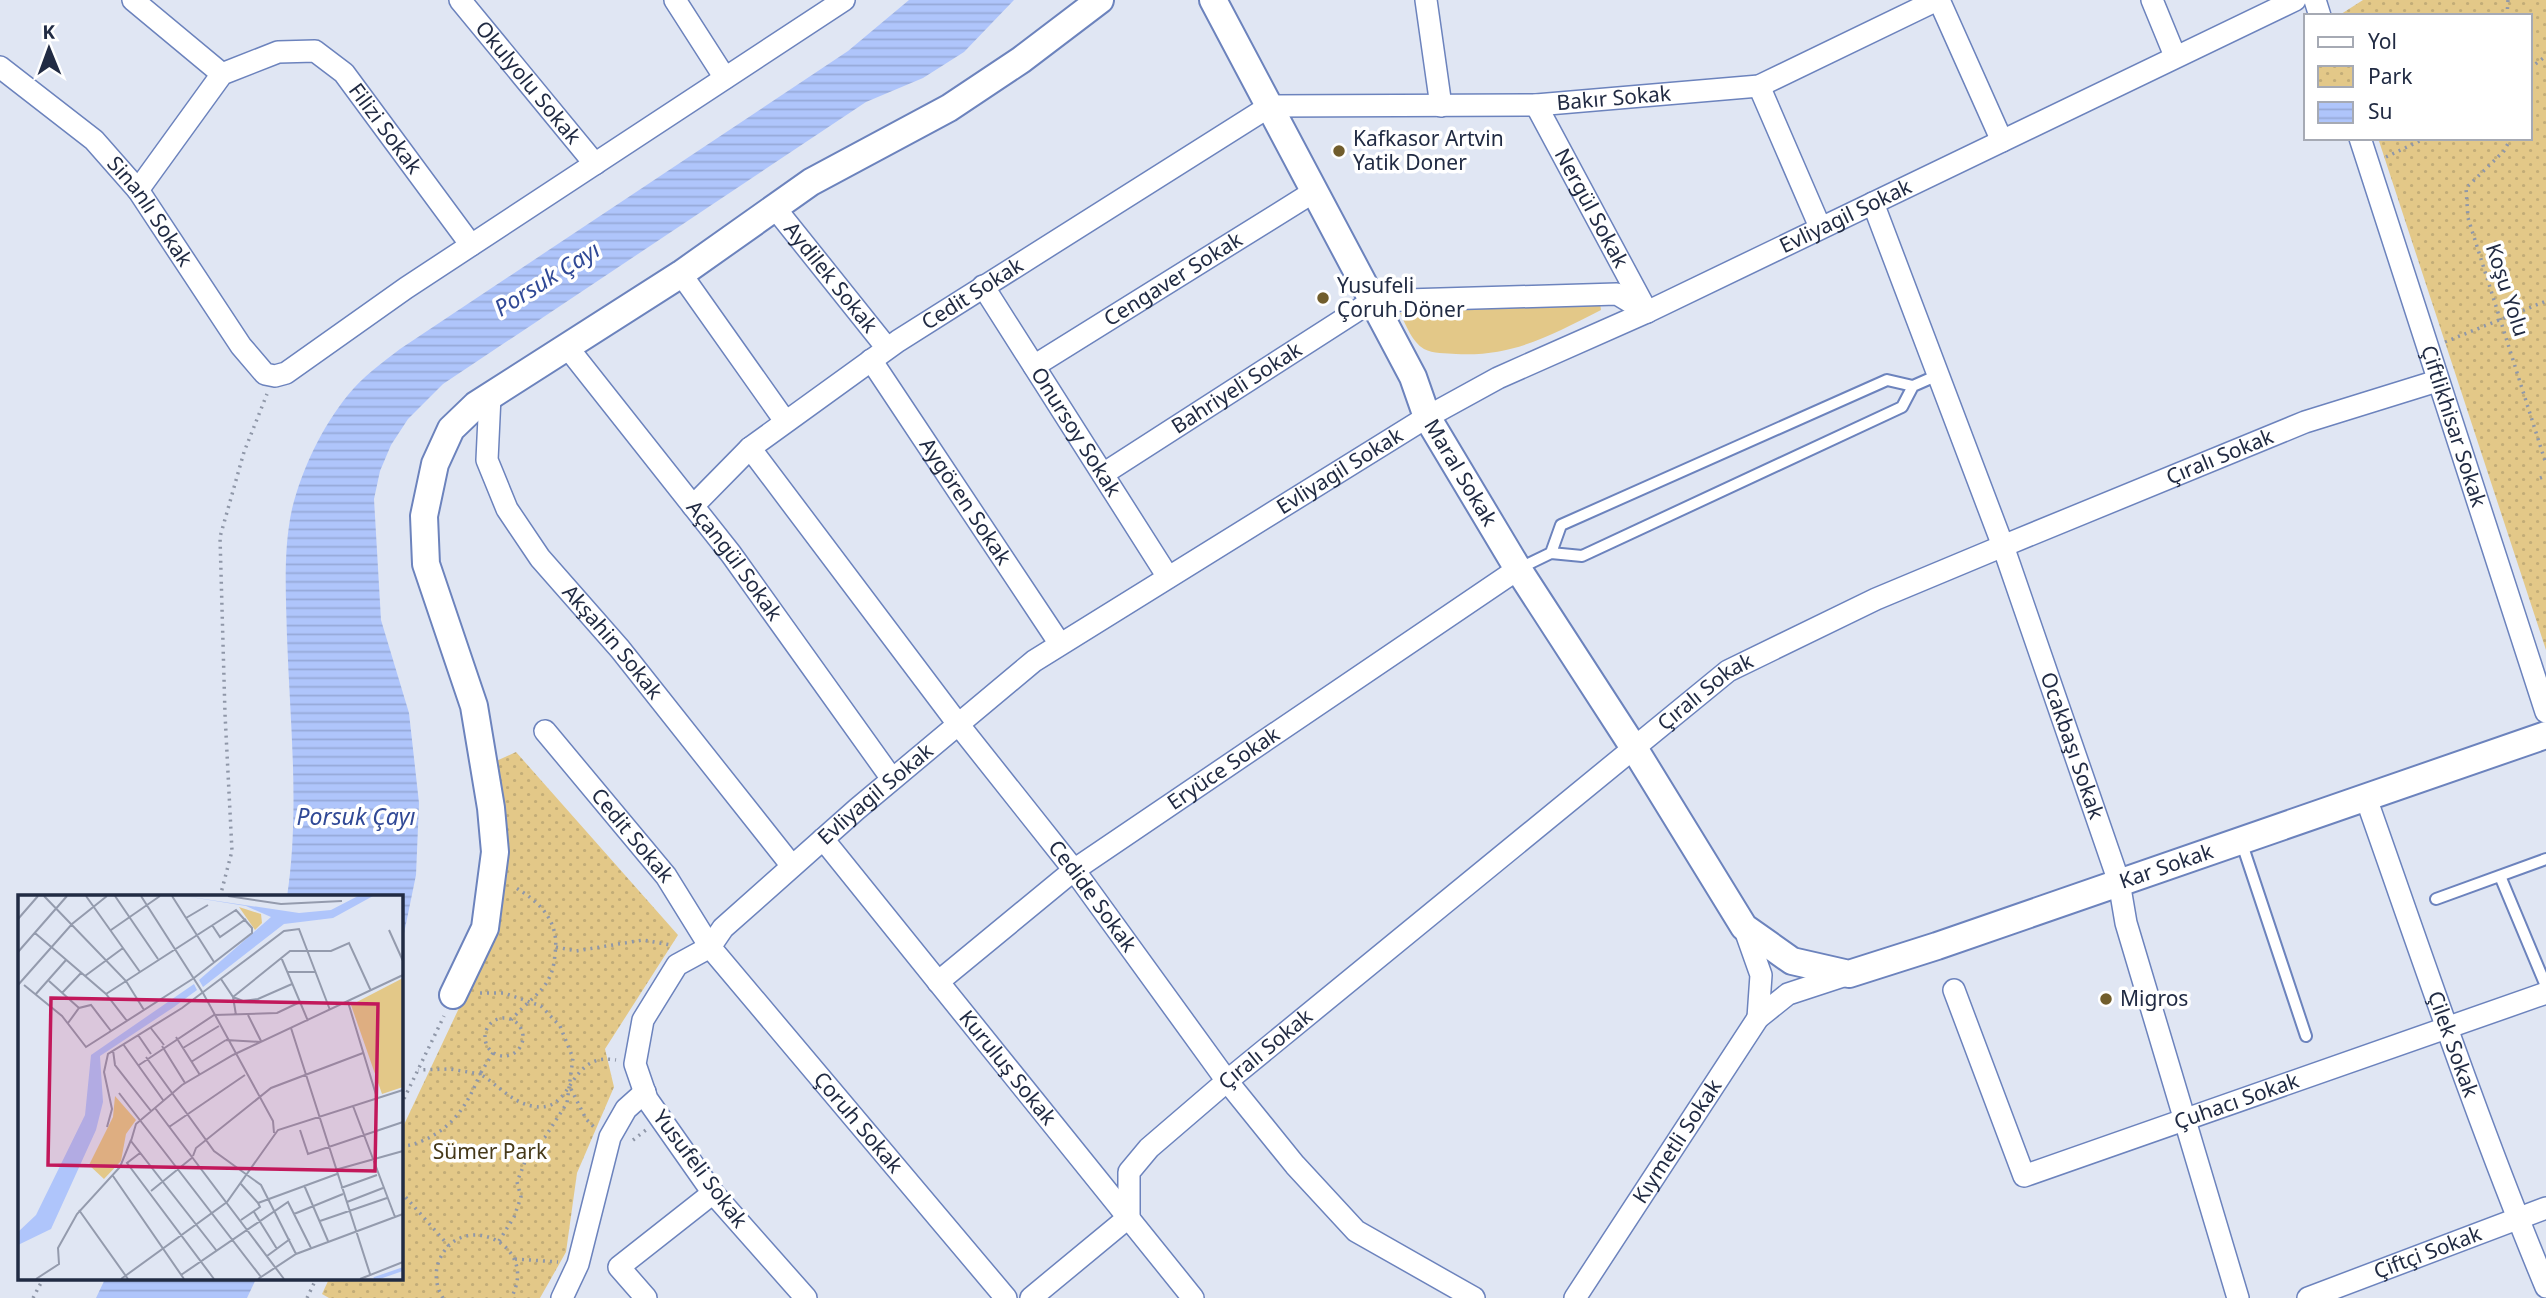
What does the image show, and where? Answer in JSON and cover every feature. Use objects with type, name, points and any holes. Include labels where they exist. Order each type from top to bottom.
[{"type":"street","points":[[133,0],[222,74],[138,190]]},
{"type":"street","name":"Okulyolu Sokak","points":[[460,0],[595,164]]},
{"type":"street","points":[[675,0],[725,78]]},
{"type":"street","points":[[275,376],[286,373],[471,245],[844,0]]},
{"type":"street","points":[[453,995],[485,928],[495,852],[491,808],[474,706],[426,564],[424,516],[435,464],[451,429],[476,405],[681,274],[811,182],[948,108],[1021,60],[1100,0]]},
{"type":"street","name":"Maral Sokak","points":[[1213,0],[1413,377],[1427,417],[1518,569],[1634,748],[1744,927]]},
{"type":"street","points":[[1426,0],[1441,106]]},
{"type":"street","points":[[1938,0],[2003,141]]},
{"type":"street","name":"Bakır Sokak","points":[[1270,106],[1536,106],[1759,86],[1938,0]]},
{"type":"street","points":[[2152,0],[2175,56]]},
{"type":"street","name":"Evliyagil Sokak","points":[[635,1064],[643,1020],[677,965],[710,947],[723,928],[892,779],[1034,661],[1060,644],[1427,417],[1498,378],[1647,312],[2295,0]]},
{"type":"street","name":"Filizi Sokak","points":[[222,74],[278,52],[315,51],[344,73],[471,245]]},
{"type":"street","name":"Sinanlı Sokak","points":[[0,66],[94,140],[138,190],[241,346],[265,374],[275,376]]},
{"type":"street","points":[[1759,86],[1820,228]]},
{"type":"street","name":"Cedit Sokak","points":[[693,506],[750,448],[879,354],[1270,106]]},
{"type":"street","name":"Nergül Sokak","points":[[1536,106],[1647,312]]},
{"type":"street","name":"Çiftlikhisar Sokak","points":[[2361,140],[2546,712]]},
{"type":"street","name":"Cengaver Sokak","points":[[1034,366],[1315,191]]},
{"type":"street","name":"Ocakbaşı Sokak","points":[[1873,203],[2003,546],[2119,882],[2126,923],[2238,1298]]},
{"type":"street","name":"Aydilek Sokak","points":[[775,208],[879,354]]},
{"type":"street","points":[[681,274],[785,421]]},
{"type":"street","name":"Onursoy Sokak","points":[[983,286],[1168,577]]},
{"type":"street","points":[[1372,301],[1617,294],[1647,312]]},
{"type":"street","name":"Bahriyeli Sokak","points":[[1103,474],[1372,301]]},
{"type":"street","name":"Açangül Sokak","points":[[568,348],[731,554],[892,779]]},
{"type":"street","name":"Aygören Sokak","points":[[879,354],[1060,644]]},
{"type":"street","name":"Çıralı Sokak","points":[[1129,1217],[1129,1172],[1149,1148],[1227,1081],[1728,671],[1876,599],[2305,422],[2437,381]]},
{"type":"street","name":"Akşahin Sokak","points":[[490,396],[487,460],[507,509],[540,558],[620,649],[792,866]]},
{"type":"street","name":"Cedide Sokak","points":[[750,448],[958,724],[1074,870],[1227,1081],[1294,1165],[1356,1231],[1474,1298]]},
{"type":"street","name":"Eryüce Sokak","points":[[938,982],[1074,870],[1518,569]]},
{"type":"street","name":"Cedit Sokak","points":[[545,731],[666,876],[710,947]]},
{"type":"street","name":"Kar Sokak","points":[[1788,994],[2546,735]]},
{"type":"street","name":"Çilek Sokak","points":[[2366,798],[2447,1028],[2546,1287]]},
{"type":"street","name":"Kuruluş Sokak","points":[[823,839],[1193,1298]]},
{"type":"street","points":[[1744,927],[1792,961],[1849,974]]},
{"type":"street","points":[[1744,927],[1761,975],[1758,1018]]},
{"type":"street","name":"Çoruh Sokak","points":[[710,947],[1006,1298]]},
{"type":"street","name":"Çuhacı Sokak","points":[[1954,990],[2024,1176],[2546,993]]},
{"type":"street","name":"Kıymetli Sokak","points":[[1575,1298],[1758,1018],[1788,994]]},
{"type":"street","name":"Yusufeli Sokak","points":[[635,1064],[647,1099],[713,1193],[806,1298]]},
{"type":"street","points":[[562,1298],[578,1264],[610,1137],[626,1109],[645,1092]]},
{"type":"street","points":[[646,1298],[619,1267],[713,1193]]},
{"type":"street","name":"Çiftçi Sokak","points":[[2308,1298],[2546,1208]]},
{"type":"street","points":[[1031,1298],[1129,1217]]},
{"type":"lane","points":[[1551,553],[1561,525],[1887,380],[1913,386],[1938,375]]},
{"type":"lane","points":[[1518,569],[1551,553],[1582,556],[1902,407],[1913,386]]},
{"type":"lane","points":[[2241,841],[2306,1036]]},
{"type":"lane","points":[[2436,899],[2546,859]]},
{"type":"lane","points":[[2500,876],[2546,986]]},
{"type":"path","points":[[2368,164],[2422,140]]},
{"type":"path","name":"Koşu Yolu","points":[[2510,140],[2504,151],[2466,188],[2468,219],[2546,464]]},
{"type":"path","points":[[2427,349],[2546,301]]},
{"type":"path","points":[[221,895],[232,851],[224,700],[220,537],[244,452],[275,376]]},
{"type":"path","points":[[2540,478],[2546,476]]},
{"type":"path","points":[[492,878],[514,886],[529,896],[552,921],[556,936],[552,973],[543,988],[527,1001],[511,1020]]},
{"type":"path","points":[[556,947],[576,951],[643,940],[675,946]]},
{"type":"path","points":[[402,1103],[453,995],[504,992],[541,1006],[560,1026],[573,1058],[571,1087],[549,1106],[533,1107],[506,1094],[494,1082],[480,1074],[450,1069],[418,1070]]},
{"type":"path","points":[[499,1019],[511,1020],[521,1028],[523,1040],[520,1046],[511,1055],[493,1053],[484,1037],[489,1025],[499,1019]]},
{"type":"path","points":[[402,1146],[426,1139],[451,1124],[493,1053]]},
{"type":"path","points":[[499,1241],[514,1217],[521,1197],[517,1182],[530,1149],[545,1137],[567,1103],[577,1073],[586,1064],[611,1059],[635,1064]]},
{"type":"path","points":[[402,1193],[449,1246]]},
{"type":"path","points":[[443,1298],[436,1279],[437,1264],[449,1246],[467,1236],[481,1235],[499,1241],[515,1259],[517,1284],[511,1298]]},
{"type":"path","points":[[33,1298],[42,1280]]},
{"type":"path","points":[[307,1298],[316,1280]]},
{"type":"green space","points":[[2363,0],[2546,0],[2546,650],[2379,140],[2532,140],[2532,14],[2341,14]]},
{"type":"green space","points":[[1600,303],[1601,310],[1548,336],[1514,348],[1477,354],[1440,353],[1424,349],[1413,338],[1400,313]]},
{"type":"green space","name":"Sümer Park","points":[[516,752],[678,935],[605,1049],[614,1087],[577,1173],[566,1252],[540,1298],[329,1298],[322,1294],[329,1280],[402,1280],[402,1129],[485,953],[494,762]]},
{"type":"water","name":"Porsuk Çayı","points":[[909,0],[1014,0],[964,52],[923,78],[866,102],[443,384],[408,419],[391,445],[380,471],[374,499],[381,620],[409,713],[419,803],[416,875],[402,943],[402,895],[287,895],[294,800],[286,605],[287,540],[301,479],[321,435],[339,407],[372,370],[400,349],[848,51]]},
{"type":"water","points":[[105,1280],[256,1280],[247,1298],[96,1298]]},
{"type":"place","name":"Kafkasor Artvin Yatik Doner","points":[[1339,151]]},
{"type":"place","name":"Yusufeli Çoruh Döner","points":[[1323,298]]},
{"type":"place","name":"Migros","points":[[2106,999]]}]
